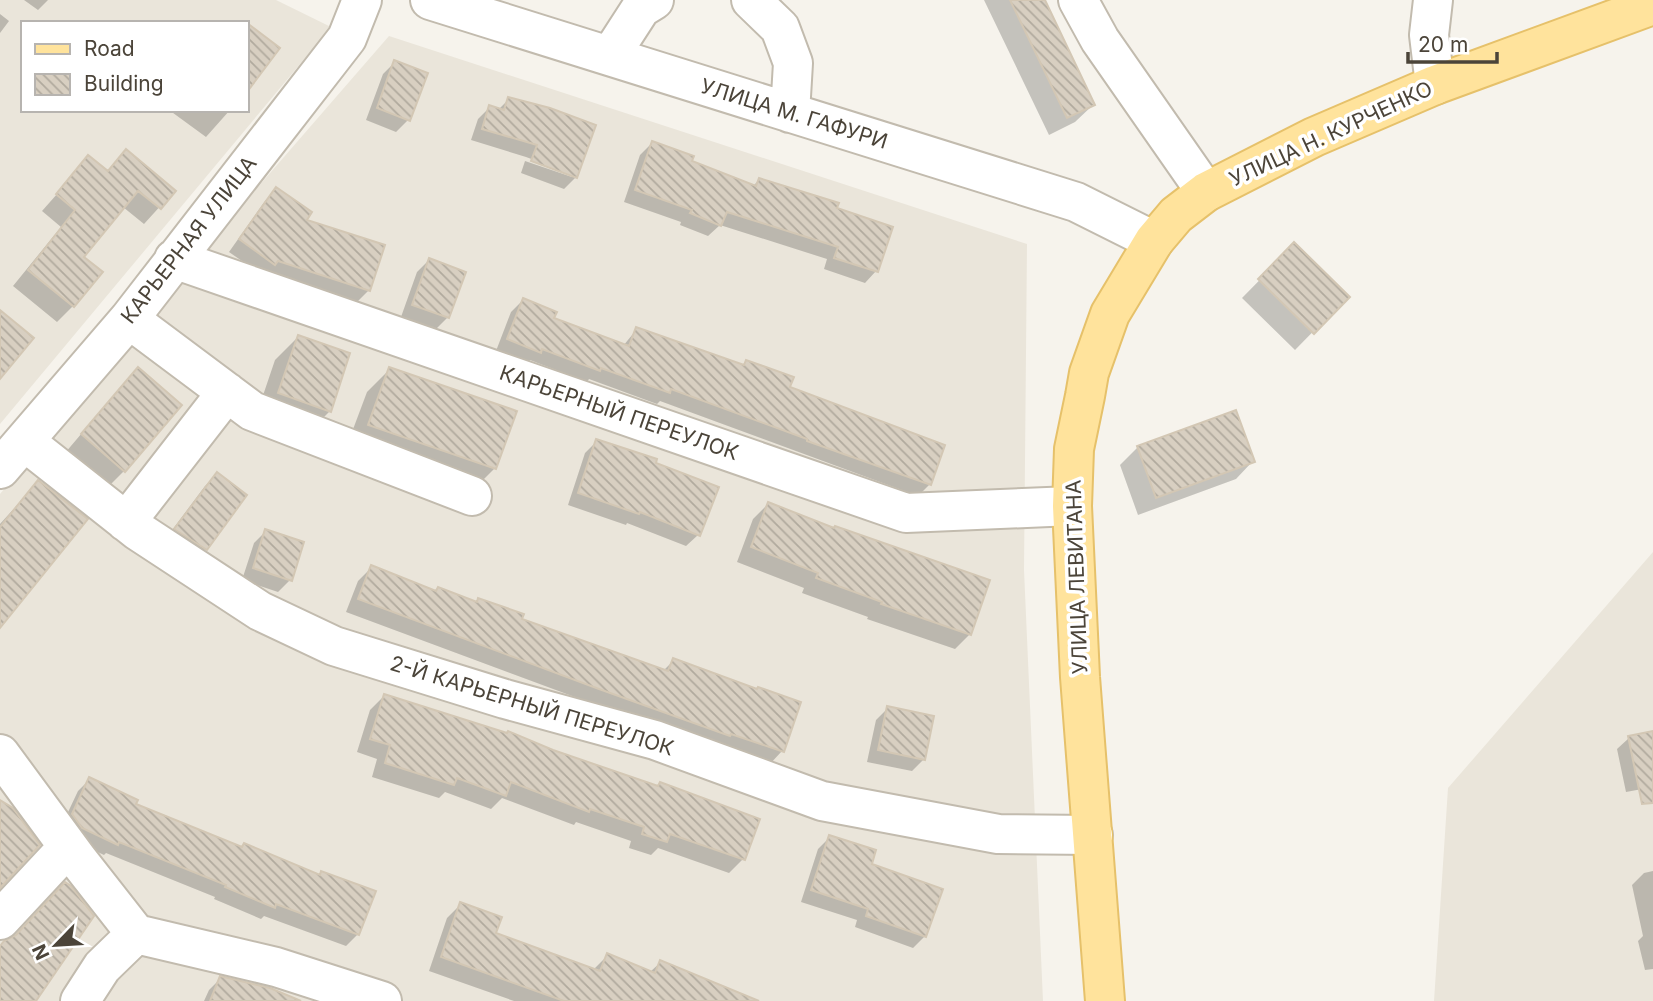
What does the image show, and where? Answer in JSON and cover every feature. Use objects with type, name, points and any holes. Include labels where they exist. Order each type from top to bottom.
[{"type":"main road","name":"УЛИЦА Н. КУРЧЕНКО","points":[[1206,192],[1314,137],[1435,85],[1653,5]]},
{"type":"main road","name":"УЛИЦА ЛЕВИТАНА","points":[[1105,1001],[1080,677],[1072,506],[1074,449],[1089,373],[1110,314],[1154,241],[1176,215],[1206,192]]},
{"type":"street","name":"КАРЬЕРНАЯ УЛИЦА","points":[[0,469],[129,318],[347,37],[362,0]]},
{"type":"street","name":"УЛИЦА М. ГАФУРИ","points":[[430,0],[1076,202],[1154,241]]},
{"type":"street","points":[[610,56],[641,8],[654,0]]},
{"type":"street","points":[[751,0],[780,28],[793,63],[790,113]]},
{"type":"street","points":[[1078,0],[1100,40],[1206,192]]},
{"type":"street","points":[[1433,0],[1429,35],[1435,85]]},
{"type":"street","name":"КАРЬЕРНЫЙ ПЕРЕУЛОК","points":[[174,259],[906,513],[1072,506]]},
{"type":"street","points":[[129,318],[252,411],[472,496]]},
{"type":"street","points":[[126,522],[227,392]]},
{"type":"street","name":"2-Й КАРЬЕРНЫЙ ПЕРЕУЛОК","points":[[24,441],[126,522],[260,611],[334,646],[505,699],[655,740],[822,802],[998,834],[1093,835]]},
{"type":"street","points":[[5,773],[136,933],[276,967],[382,1001]]},
{"type":"street","points":[[0,920],[68,847]]},
{"type":"street","points":[[80,1001],[102,967],[136,933]]},
{"type":"shaded area","points":[[0,0],[276,0],[331,27],[0,424]]},
{"type":"shaded area","points":[[389,36],[1027,244],[1024,570],[1043,1001],[0,1001],[0,494],[205,248]]},
{"type":"shaded area","points":[[1653,552],[1653,1001],[1434,1001],[1448,788]]},
{"type":"building","points":[[1010,0],[1045,0],[1095,105],[1067,118]]},
{"type":"building","points":[[248,24],[280,48],[248,91]]},
{"type":"building","points":[[394,60],[428,73],[410,121],[377,108]]},
{"type":"building","points":[[508,97],[550,108],[596,125],[577,178],[531,161],[537,145],[482,129],[489,105],[504,110]]},
{"type":"building","points":[[652,141],[694,156],[692,161],[756,186],[759,178],[839,203],[837,208],[893,227],[878,272],[834,258],[838,247],[727,212],[721,226],[690,213],[692,210],[635,190]]},
{"type":"building","points":[[126,149],[176,191],[161,209],[138,191],[84,257],[103,272],[74,307],[28,270],[75,210],[56,194],[88,155],[108,171]]},
{"type":"building","points":[[276,187],[312,212],[307,220],[385,245],[370,291],[278,261],[275,265],[239,239]]},
{"type":"building","points":[[1294,242],[1350,297],[1314,334],[1258,279]]},
{"type":"building","points":[[429,258],[466,272],[449,318],[412,305]]},
{"type":"building","points":[[523,298],[557,312],[554,318],[629,346],[636,327],[744,365],[746,360],[794,377],[790,387],[945,445],[931,485],[671,389],[670,393],[542,349],[541,353],[507,339]]},
{"type":"building","points":[[0,310],[34,338],[0,379]]},
{"type":"building","points":[[298,335],[350,353],[331,412],[278,393]]},
{"type":"building","points":[[138,367],[182,405],[125,472],[81,434]]},
{"type":"building","points":[[389,367],[517,411],[496,469],[368,425]]},
{"type":"building","points":[[1236,410],[1255,462],[1156,498],[1137,446]]},
{"type":"building","points":[[596,439],[657,459],[656,463],[719,487],[700,536],[640,512],[639,514],[578,493]]},
{"type":"building","points":[[217,472],[247,495],[207,550],[174,529]]},
{"type":"building","points":[[38,480],[88,519],[0,628],[0,527]]},
{"type":"building","points":[[768,502],[834,528],[835,526],[990,580],[971,635],[816,578],[818,573],[751,547]]},
{"type":"building","points":[[265,529],[304,542],[292,581],[253,568]]},
{"type":"building","points":[[371,565],[436,591],[438,587],[477,602],[478,598],[524,614],[522,619],[668,671],[673,658],[801,702],[784,752],[731,734],[730,736],[599,689],[358,599]]},
{"type":"building","points":[[384,694],[507,733],[508,731],[553,750],[658,786],[660,782],[760,819],[745,860],[670,834],[667,842],[642,834],[644,827],[590,809],[589,812],[511,782],[506,796],[457,778],[454,785],[385,763],[390,745],[370,739]]},
{"type":"building","points":[[887,706],[934,716],[925,760],[878,750]]},
{"type":"building","points":[[1653,731],[1653,803],[1642,804],[1628,736]]},
{"type":"building","points":[[89,777],[138,800],[136,804],[242,847],[244,843],[320,875],[321,871],[376,891],[359,935],[276,904],[275,908],[225,887],[226,885],[119,842],[118,845],[82,828],[72,814]]},
{"type":"building","points":[[0,800],[13,808],[40,845],[0,888]]},
{"type":"building","points":[[829,835],[876,850],[872,864],[943,889],[926,937],[866,916],[868,909],[811,890]]},
{"type":"building","points":[[65,882],[94,916],[36,1001],[0,1001],[0,946],[16,935]]},
{"type":"building","points":[[460,902],[502,917],[496,933],[600,971],[607,953],[655,973],[660,960],[759,1001],[564,1001],[441,957]]},
{"type":"building","points":[[220,976],[270,988],[301,1001],[210,1001]]}]
